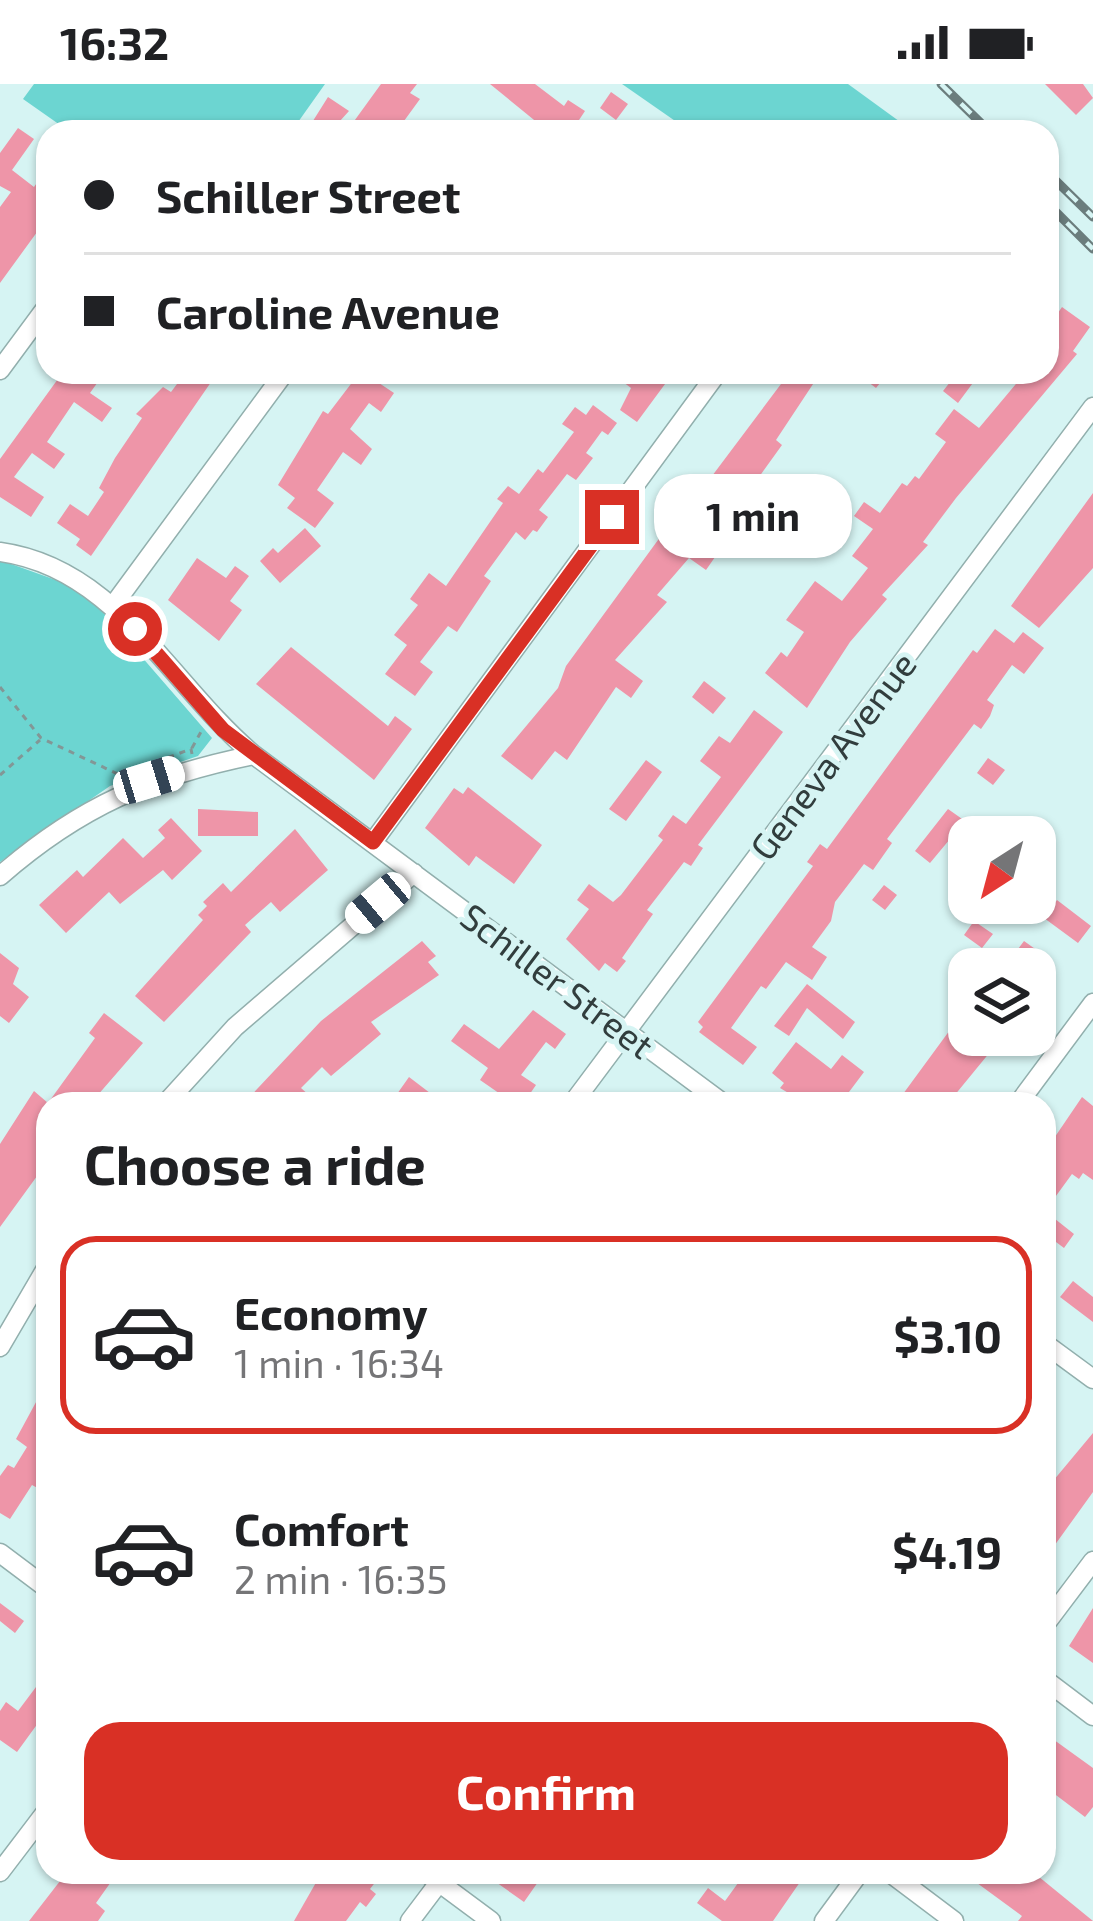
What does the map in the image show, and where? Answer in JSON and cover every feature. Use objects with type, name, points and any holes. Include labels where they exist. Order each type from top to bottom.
[{"type":"street","points":[[0,370],[36,321]]},
{"type":"street","points":[[112,607],[276,384]]},
{"type":"street","points":[[373,842],[709,384]]},
{"type":"street","name":"Geneva Avenue","points":[[581,1092],[1093,407]]},
{"type":"street","name":"Schiller Street","points":[[0,552],[43,563],[112,607],[254,755],[708,1092]]},
{"type":"street","points":[[0,876],[112,797],[193,758],[254,755]]},
{"type":"street","points":[[176,1092],[235,1027],[414,872]]},
{"type":"street","points":[[1027,1092],[1093,1003]]},
{"type":"street","points":[[0,1347],[36,1286]]},
{"type":"street","points":[[1056,1351],[1093,1379]]},
{"type":"street","points":[[0,1553],[36,1580]]},
{"type":"street","points":[[1056,1610],[1093,1561]]},
{"type":"street","points":[[1056,1688],[1093,1716]]},
{"type":"street","points":[[0,1872],[36,1825]]},
{"type":"street","points":[[410,1921],[432,1884]]},
{"type":"street","points":[[447,1884],[491,1921]]},
{"type":"street","points":[[824,1921],[851,1884]]},
{"type":"street","points":[[905,1884],[954,1921]]},
{"type":"path","points":[[0,687],[41,738],[120,775],[193,758],[211,714]]},
{"type":"path","points":[[0,775],[41,738]]},
{"type":"shaded area","points":[[34,84],[325,84],[300,120],[53,120],[23,99]]},
{"type":"shaded area","points":[[622,84],[848,84],[898,120],[674,120]]},
{"type":"shaded area","points":[[0,560],[67,584],[102,611],[212,738],[198,756],[110,786],[0,862]]},
{"type":"building","points":[[381,84],[417,84],[410,93],[420,99],[405,120],[355,120]]},
{"type":"building","points":[[490,84],[535,84],[564,106],[568,100],[585,111],[579,120],[534,120]]},
{"type":"building","points":[[1045,84],[1083,84],[1093,98],[1076,115]]},
{"type":"building","points":[[611,92],[628,104],[616,120],[600,108]]},
{"type":"building","points":[[328,97],[349,111],[341,120],[314,120]]},
{"type":"building","points":[[18,128],[34,139],[12,170],[36,184],[36,234],[0,283],[0,207],[11,192],[0,186],[0,153]]},
{"type":"building","points":[[1062,307],[1090,327],[1073,351],[1077,354],[1059,375]]},
{"type":"building","points":[[54,384],[96,384],[90,393],[112,408],[102,422],[74,402],[47,442],[65,454],[54,469],[32,453],[14,477],[44,497],[31,517],[0,497],[0,459]]},
{"type":"building","points":[[177,384],[210,384],[91,556],[76,545],[80,539],[57,523],[70,504],[88,516],[104,492],[99,488],[115,458],[142,418],[136,414],[163,387],[171,392]]},
{"type":"building","points":[[351,384],[380,384],[394,393],[381,412],[369,403],[350,429],[372,449],[361,465],[343,452],[317,490],[334,503],[315,528],[287,508],[295,498],[278,485],[323,411],[328,414]]},
{"type":"building","points":[[626,384],[665,384],[637,422],[620,410],[631,388]]},
{"type":"building","points":[[781,384],[813,384],[776,440],[782,445],[759,477],[763,480],[717,544],[722,547],[706,570],[689,558],[657,595],[667,602],[615,660],[643,681],[631,698],[616,687],[567,760],[555,751],[532,780],[501,756],[558,688],[566,666],[677,514],[686,520],[713,483],[709,480]]},
{"type":"building","points":[[949,384],[972,384],[958,403],[943,391]]},
{"type":"building","points":[[1016,384],[1052,384],[956,498],[923,542],[928,545],[882,595],[887,599],[850,642],[807,708],[765,673],[781,652],[787,657],[804,632],[786,620],[815,581],[842,601],[868,568],[852,556],[873,529],[854,516],[864,502],[880,513],[902,483],[907,486],[915,476],[919,479],[946,442],[935,434],[954,409],[979,428]]},
{"type":"building","points":[[593,405],[617,423],[608,435],[602,431],[586,453],[593,458],[576,480],[567,474],[539,510],[548,517],[537,532],[533,530],[525,540],[516,532],[484,576],[491,581],[457,632],[448,626],[420,662],[433,672],[415,696],[385,674],[407,645],[394,635],[418,605],[410,599],[429,573],[446,586],[503,503],[497,499],[508,486],[519,494],[538,469],[543,473],[574,432],[562,424],[575,407],[586,415]]},
{"type":"building","points":[[1093,493],[1093,568],[1039,628],[1011,606]]},
{"type":"building","points":[[305,528],[321,546],[280,583],[260,561],[273,548],[278,553]]},
{"type":"building","points":[[197,558],[226,578],[235,566],[249,576],[230,601],[242,610],[219,641],[168,600]]},
{"type":"building","points":[[995,629],[1014,643],[1023,632],[1044,648],[1024,674],[1012,665],[987,700],[994,705],[981,729],[974,724],[887,839],[892,843],[873,870],[864,864],[835,902],[831,921],[812,947],[827,957],[812,980],[786,962],[766,989],[761,986],[731,1028],[757,1047],[743,1065],[699,1032],[703,1027],[698,1022],[813,866],[807,862],[820,844],[827,849],[973,650],[977,653]]},
{"type":"building","points":[[291,647],[388,726],[395,716],[412,729],[374,780],[256,684]]},
{"type":"building","points":[[704,681],[726,698],[713,714],[692,697]]},
{"type":"building","points":[[754,710],[783,732],[698,845],[703,848],[691,866],[684,862],[647,910],[653,914],[622,958],[626,961],[617,972],[605,963],[599,971],[566,939],[589,909],[577,900],[589,884],[613,902],[621,895],[663,840],[658,836],[673,815],[686,824],[721,777],[700,761],[719,736],[730,743]]},
{"type":"building","points":[[988,758],[1005,770],[993,785],[977,773]]},
{"type":"building","points":[[646,760],[662,772],[626,821],[609,809]]},
{"type":"building","points":[[468,787],[542,845],[514,884],[476,856],[469,866],[425,828],[454,788],[463,794]]},
{"type":"building","points":[[198,809],[258,812],[258,836],[198,836]]},
{"type":"building","points":[[948,809],[958,816],[948,816],[948,841],[930,863],[915,851]]},
{"type":"building","points":[[171,818],[202,851],[172,880],[163,870],[120,904],[109,892],[66,933],[39,905],[77,870],[83,877],[123,838],[143,858],[165,838],[158,830]]},
{"type":"building","points":[[295,829],[328,870],[280,912],[271,902],[245,925],[251,932],[164,1022],[135,996],[203,920],[198,915],[207,906],[203,902],[223,883],[231,892]]},
{"type":"building","points":[[884,885],[897,895],[885,910],[872,900]]},
{"type":"building","points":[[1056,901],[1091,926],[1078,943],[1052,924],[1056,924]]},
{"type":"building","points":[[972,924],[993,934],[982,948],[964,935]]},
{"type":"building","points":[[422,941],[436,956],[428,962],[439,975],[371,1022],[381,1034],[331,1076],[322,1067],[301,1088],[306,1092],[254,1092],[321,1021]]},
{"type":"building","points":[[0,953],[19,968],[13,984],[29,997],[9,1023],[0,1016]]},
{"type":"building","points":[[807,984],[855,1022],[843,1039],[807,1008],[789,1036],[774,1026]]},
{"type":"building","points":[[533,1010],[566,1034],[555,1049],[546,1042],[521,1075],[536,1085],[531,1092],[497,1092],[480,1080],[488,1068],[451,1041],[464,1024],[499,1049]]},
{"type":"building","points":[[104,1013],[143,1043],[100,1092],[56,1092],[95,1038],[89,1033]]},
{"type":"building","points":[[948,1033],[948,1056],[987,1056],[957,1092],[904,1092]]},
{"type":"building","points":[[796,1042],[831,1069],[842,1055],[864,1072],[849,1092],[787,1092],[772,1073]]},
{"type":"building","points":[[409,1077],[429,1092],[398,1092]]},
{"type":"building","points":[[34,1091],[36,1178],[0,1227],[0,1144]]},
{"type":"building","points":[[1082,1097],[1093,1106],[1093,1180],[1083,1173],[1079,1179],[1072,1174],[1056,1196],[1056,1135]]},
{"type":"building","points":[[1056,1220],[1074,1234],[1064,1248],[1056,1242]]},
{"type":"building","points":[[1073,1281],[1093,1297],[1093,1322],[1060,1297]]},
{"type":"building","points":[[36,1402],[36,1487],[32,1485],[10,1519],[0,1513],[0,1476],[8,1465],[14,1468],[27,1447],[16,1439]]},
{"type":"building","points":[[1093,1433],[1093,1492],[1056,1543],[1056,1477]]},
{"type":"building","points":[[0,1603],[24,1621],[15,1633],[0,1621]]},
{"type":"building","points":[[1093,1608],[1093,1663],[1069,1646]]},
{"type":"building","points":[[36,1687],[36,1726],[17,1752],[0,1740],[0,1711],[6,1702],[18,1711]]},
{"type":"building","points":[[1056,1741],[1093,1768],[1093,1807],[1085,1817],[1056,1795]]},
{"type":"building","points":[[58,1884],[109,1884],[96,1903],[105,1911],[98,1921],[29,1921]]},
{"type":"building","points":[[315,1884],[374,1884],[370,1889],[376,1894],[366,1907],[360,1902],[346,1921],[294,1921]]},
{"type":"building","points":[[499,1884],[537,1884],[524,1902]]},
{"type":"building","points":[[737,1884],[799,1884],[773,1921],[722,1921],[697,1903],[708,1888],[725,1901]]},
{"type":"building","points":[[978,1884],[1048,1884],[1093,1921],[1018,1921],[1022,1916]]},
{"type":"railway","points":[[941,84],[978,120]]},
{"type":"railway","points":[[1059,184],[1093,217]]},
{"type":"railway","points":[[1059,215],[1093,249]]},
{"type":"route","points":[[135,629],[223,730],[373,842],[612,517]]}]
